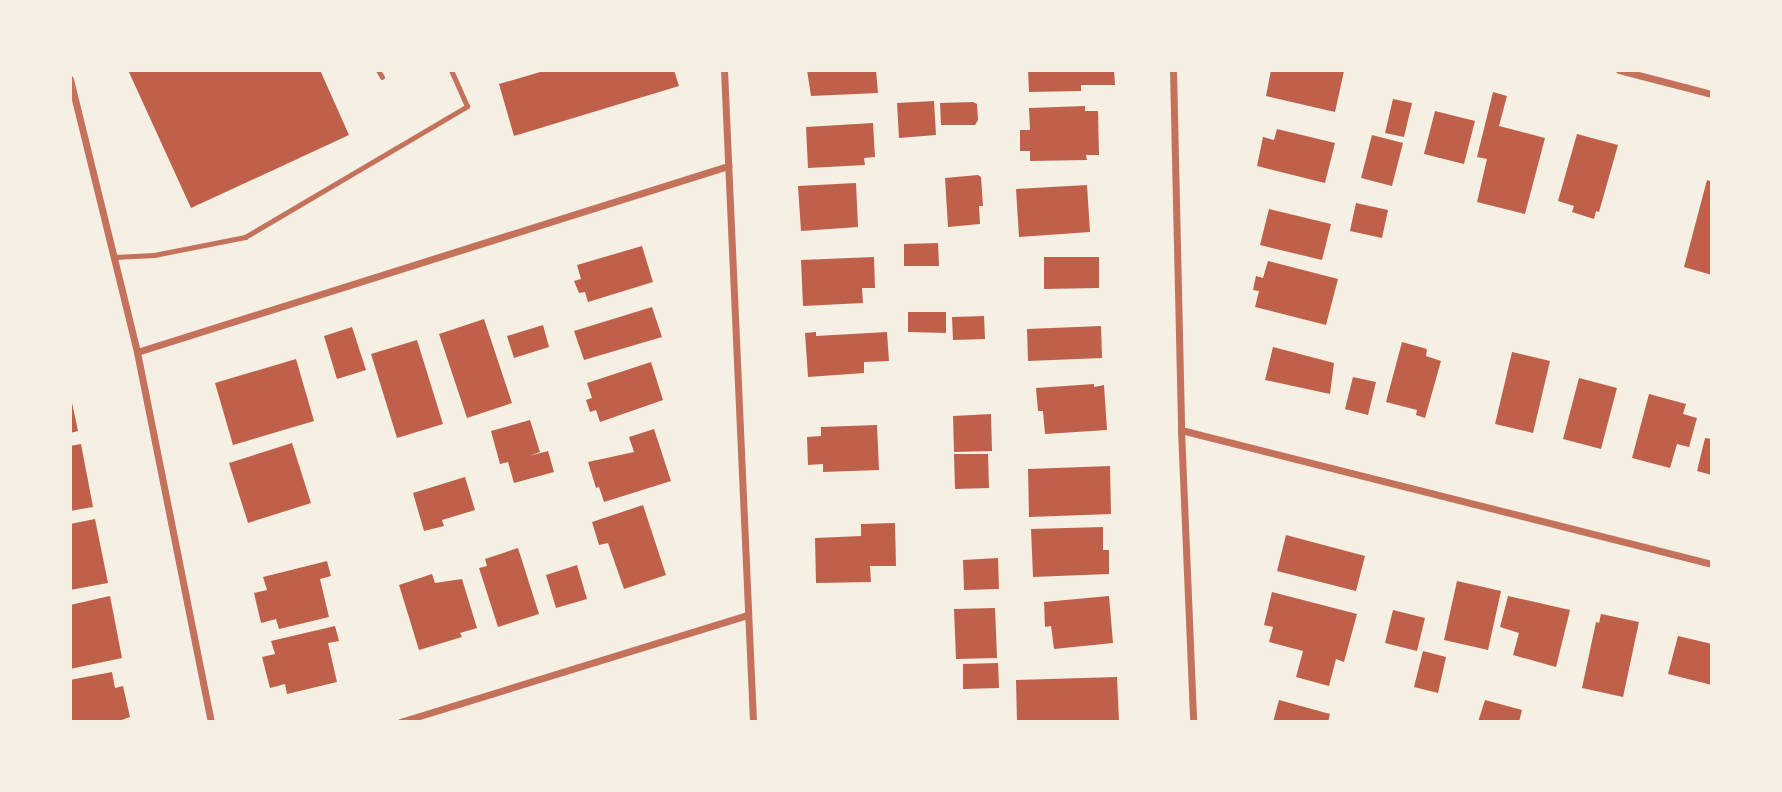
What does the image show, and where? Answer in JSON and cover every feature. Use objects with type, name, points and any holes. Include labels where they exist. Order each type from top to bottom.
[{"type":"street","points":[[724,70],[753,722]]},
{"type":"street","points":[[1173,70],[1181,430],[1193,722]]},
{"type":"street","points":[[1619,70],[1712,94]]},
{"type":"street","points":[[70,79],[137,352],[211,722]]},
{"type":"street","points":[[137,352],[728,166]]},
{"type":"street","points":[[1181,430],[1712,564]]},
{"type":"street","points":[[400,722],[748,615]]},
{"type":"lane","points":[[378,70],[382,77]]},
{"type":"lane","points":[[114,257],[154,255],[245,237],[467,106],[451,70]]},
{"type":"building","points":[[128,70],[320,70],[349,135],[191,208]]},
{"type":"building","points":[[547,70],[674,70],[679,86],[514,136],[499,84]]},
{"type":"building","points":[[807,70],[876,70],[878,93],[811,96]]},
{"type":"building","points":[[1028,70],[1114,70],[1115,85],[1081,85],[1081,91],[1029,92]]},
{"type":"building","points":[[1271,70],[1344,71],[1335,112],[1266,96]]},
{"type":"building","points":[[1493,92],[1507,96],[1499,126],[1545,138],[1525,214],[1477,202],[1487,159],[1477,157]]},
{"type":"building","points":[[1393,99],[1412,103],[1404,137],[1385,133]]},
{"type":"building","points":[[934,101],[936,135],[899,138],[897,103]]},
{"type":"building","points":[[940,103],[977,104],[978,120],[975,125],[941,125]]},
{"type":"building","points":[[1085,106],[1085,111],[1098,111],[1099,155],[1086,155],[1087,160],[1030,161],[1030,151],[1020,151],[1020,130],[1030,130],[1029,108]]},
{"type":"building","points":[[1435,111],[1475,121],[1464,164],[1424,154]]},
{"type":"building","points":[[873,123],[875,157],[864,158],[865,165],[808,168],[806,127]]},
{"type":"building","points":[[1277,129],[1335,143],[1325,183],[1257,166],[1263,137],[1274,140]]},
{"type":"building","points":[[1577,134],[1618,145],[1599,212],[1596,211],[1594,219],[1572,212],[1574,206],[1558,201]]},
{"type":"building","points":[[1372,135],[1403,143],[1392,186],[1361,178]]},
{"type":"building","points":[[981,177],[983,206],[979,206],[980,224],[948,227],[945,178]]},
{"type":"building","points":[[1707,180],[1712,182],[1712,275],[1684,267]]},
{"type":"building","points":[[856,183],[858,227],[801,231],[798,186]]},
{"type":"building","points":[[1087,185],[1090,232],[1019,237],[1016,189]]},
{"type":"building","points":[[1356,203],[1388,210],[1382,238],[1350,231]]},
{"type":"building","points":[[1269,209],[1331,224],[1322,260],[1260,245]]},
{"type":"building","points":[[938,243],[939,266],[904,266],[904,244]]},
{"type":"building","points":[[642,246],[653,282],[588,302],[585,292],[579,293],[574,281],[581,279],[577,265]]},
{"type":"building","points":[[874,257],[875,288],[862,288],[863,303],[803,306],[801,260]]},
{"type":"building","points":[[1044,257],[1099,257],[1099,288],[1044,289]]},
{"type":"building","points":[[1268,261],[1338,279],[1326,325],[1255,307],[1259,291],[1253,290],[1256,276],[1263,278]]},
{"type":"building","points":[[652,307],[662,337],[584,360],[574,331]]},
{"type":"building","points":[[908,312],[946,312],[946,333],[908,332]]},
{"type":"building","points":[[984,316],[985,339],[953,340],[952,317]]},
{"type":"building","points":[[484,319],[512,403],[467,418],[439,334]]},
{"type":"building","points":[[543,325],[549,347],[514,358],[507,336]]},
{"type":"building","points":[[1101,326],[1102,358],[1028,361],[1027,329]]},
{"type":"building","points":[[352,327],[366,370],[337,379],[324,336]]},
{"type":"building","points":[[816,332],[816,336],[887,332],[889,361],[864,362],[864,373],[808,377],[805,333]]},
{"type":"building","points":[[417,340],[443,424],[397,438],[371,354]]},
{"type":"building","points":[[1402,342],[1427,349],[1426,356],[1441,361],[1425,418],[1416,415],[1417,410],[1386,402]]},
{"type":"building","points":[[1273,347],[1334,363],[1330,394],[1265,380]]},
{"type":"building","points":[[1512,352],[1550,361],[1533,433],[1495,424]]},
{"type":"building","points":[[296,359],[314,421],[233,445],[215,383]]},
{"type":"building","points":[[651,362],[663,400],[600,422],[596,410],[590,412],[586,400],[592,398],[587,383]]},
{"type":"building","points":[[1353,377],[1376,382],[1368,415],[1345,409]]},
{"type":"building","points":[[1579,378],[1617,388],[1601,449],[1563,439]]},
{"type":"building","points":[[1094,384],[1094,387],[1104,385],[1107,430],[1045,434],[1043,411],[1038,411],[1036,388]]},
{"type":"building","points":[[1649,394],[1686,404],[1683,414],[1697,418],[1689,447],[1677,444],[1670,468],[1632,458]]},
{"type":"building","points":[[70,399],[78,431],[70,433]]},
{"type":"building","points":[[991,414],[992,451],[954,452],[953,416]]},
{"type":"building","points":[[530,420],[540,452],[529,456],[548,451],[554,472],[514,483],[508,462],[500,464],[491,431]]},
{"type":"building","points":[[877,425],[879,470],[823,472],[823,464],[808,465],[807,437],[821,436],[821,427]]},
{"type":"building","points":[[654,429],[671,481],[604,502],[599,487],[596,488],[588,462],[634,452],[629,437]]},
{"type":"building","points":[[1705,438],[1712,439],[1712,475],[1697,471]]},
{"type":"building","points":[[292,443],[311,503],[248,523],[229,463]]},
{"type":"building","points":[[81,444],[93,507],[70,511],[70,446]]},
{"type":"building","points":[[954,454],[988,454],[989,488],[955,489]]},
{"type":"building","points":[[1110,466],[1111,514],[1029,517],[1028,469]]},
{"type":"building","points":[[465,477],[475,510],[442,520],[444,526],[424,531],[413,493]]},
{"type":"building","points":[[643,505],[666,575],[624,589],[608,543],[599,545],[592,522]]},
{"type":"building","points":[[95,519],[108,583],[70,590],[70,524]]},
{"type":"building","points":[[895,523],[896,566],[870,566],[871,582],[816,583],[815,538],[861,536],[861,524]]},
{"type":"building","points":[[1103,527],[1103,550],[1109,550],[1109,574],[1033,577],[1031,529]]},
{"type":"building","points":[[1286,535],[1365,556],[1356,591],[1277,571]]},
{"type":"building","points":[[518,548],[539,614],[498,627],[479,568],[487,566],[485,559]]},
{"type":"building","points":[[998,558],[999,589],[964,590],[963,560]]},
{"type":"building","points":[[327,561],[331,576],[320,579],[329,617],[279,629],[276,619],[261,623],[254,593],[267,590],[263,577]]},
{"type":"building","points":[[577,565],[587,599],[556,608],[546,575]]},
{"type":"building","points":[[432,574],[435,583],[462,579],[477,628],[460,633],[462,637],[419,650],[399,585]]},
{"type":"building","points":[[1457,581],[1501,591],[1488,650],[1444,640]]},
{"type":"building","points":[[1272,592],[1357,614],[1344,662],[1336,659],[1329,686],[1296,677],[1303,651],[1269,642],[1273,627],[1264,625]]},
{"type":"building","points":[[110,596],[122,658],[70,669],[70,605]]},
{"type":"building","points":[[1109,596],[1113,643],[1054,649],[1051,626],[1045,627],[1044,602]]},
{"type":"building","points":[[1508,596],[1570,610],[1556,667],[1513,655],[1519,633],[1500,627]]},
{"type":"building","points":[[995,608],[997,658],[956,659],[954,609]]},
{"type":"building","points":[[1393,610],[1425,618],[1417,651],[1385,643]]},
{"type":"building","points":[[1601,614],[1639,622],[1623,697],[1582,688],[1596,622],[1599,623]]},
{"type":"building","points":[[335,626],[339,641],[328,643],[337,682],[287,694],[285,684],[270,688],[262,657],[275,654],[271,641]]},
{"type":"building","points":[[1678,636],[1712,644],[1712,685],[1668,674]]},
{"type":"building","points":[[1423,651],[1446,657],[1438,693],[1414,687]]},
{"type":"building","points":[[998,663],[999,688],[963,689],[963,664]]},
{"type":"building","points":[[112,672],[115,688],[123,686],[130,717],[116,722],[70,722],[70,680]]},
{"type":"building","points":[[1117,677],[1119,721],[1017,722],[1016,680]]},
{"type":"building","points":[[1279,700],[1330,714],[1328,722],[1273,722]]},
{"type":"building","points":[[1485,700],[1522,710],[1519,722],[1478,722]]}]
